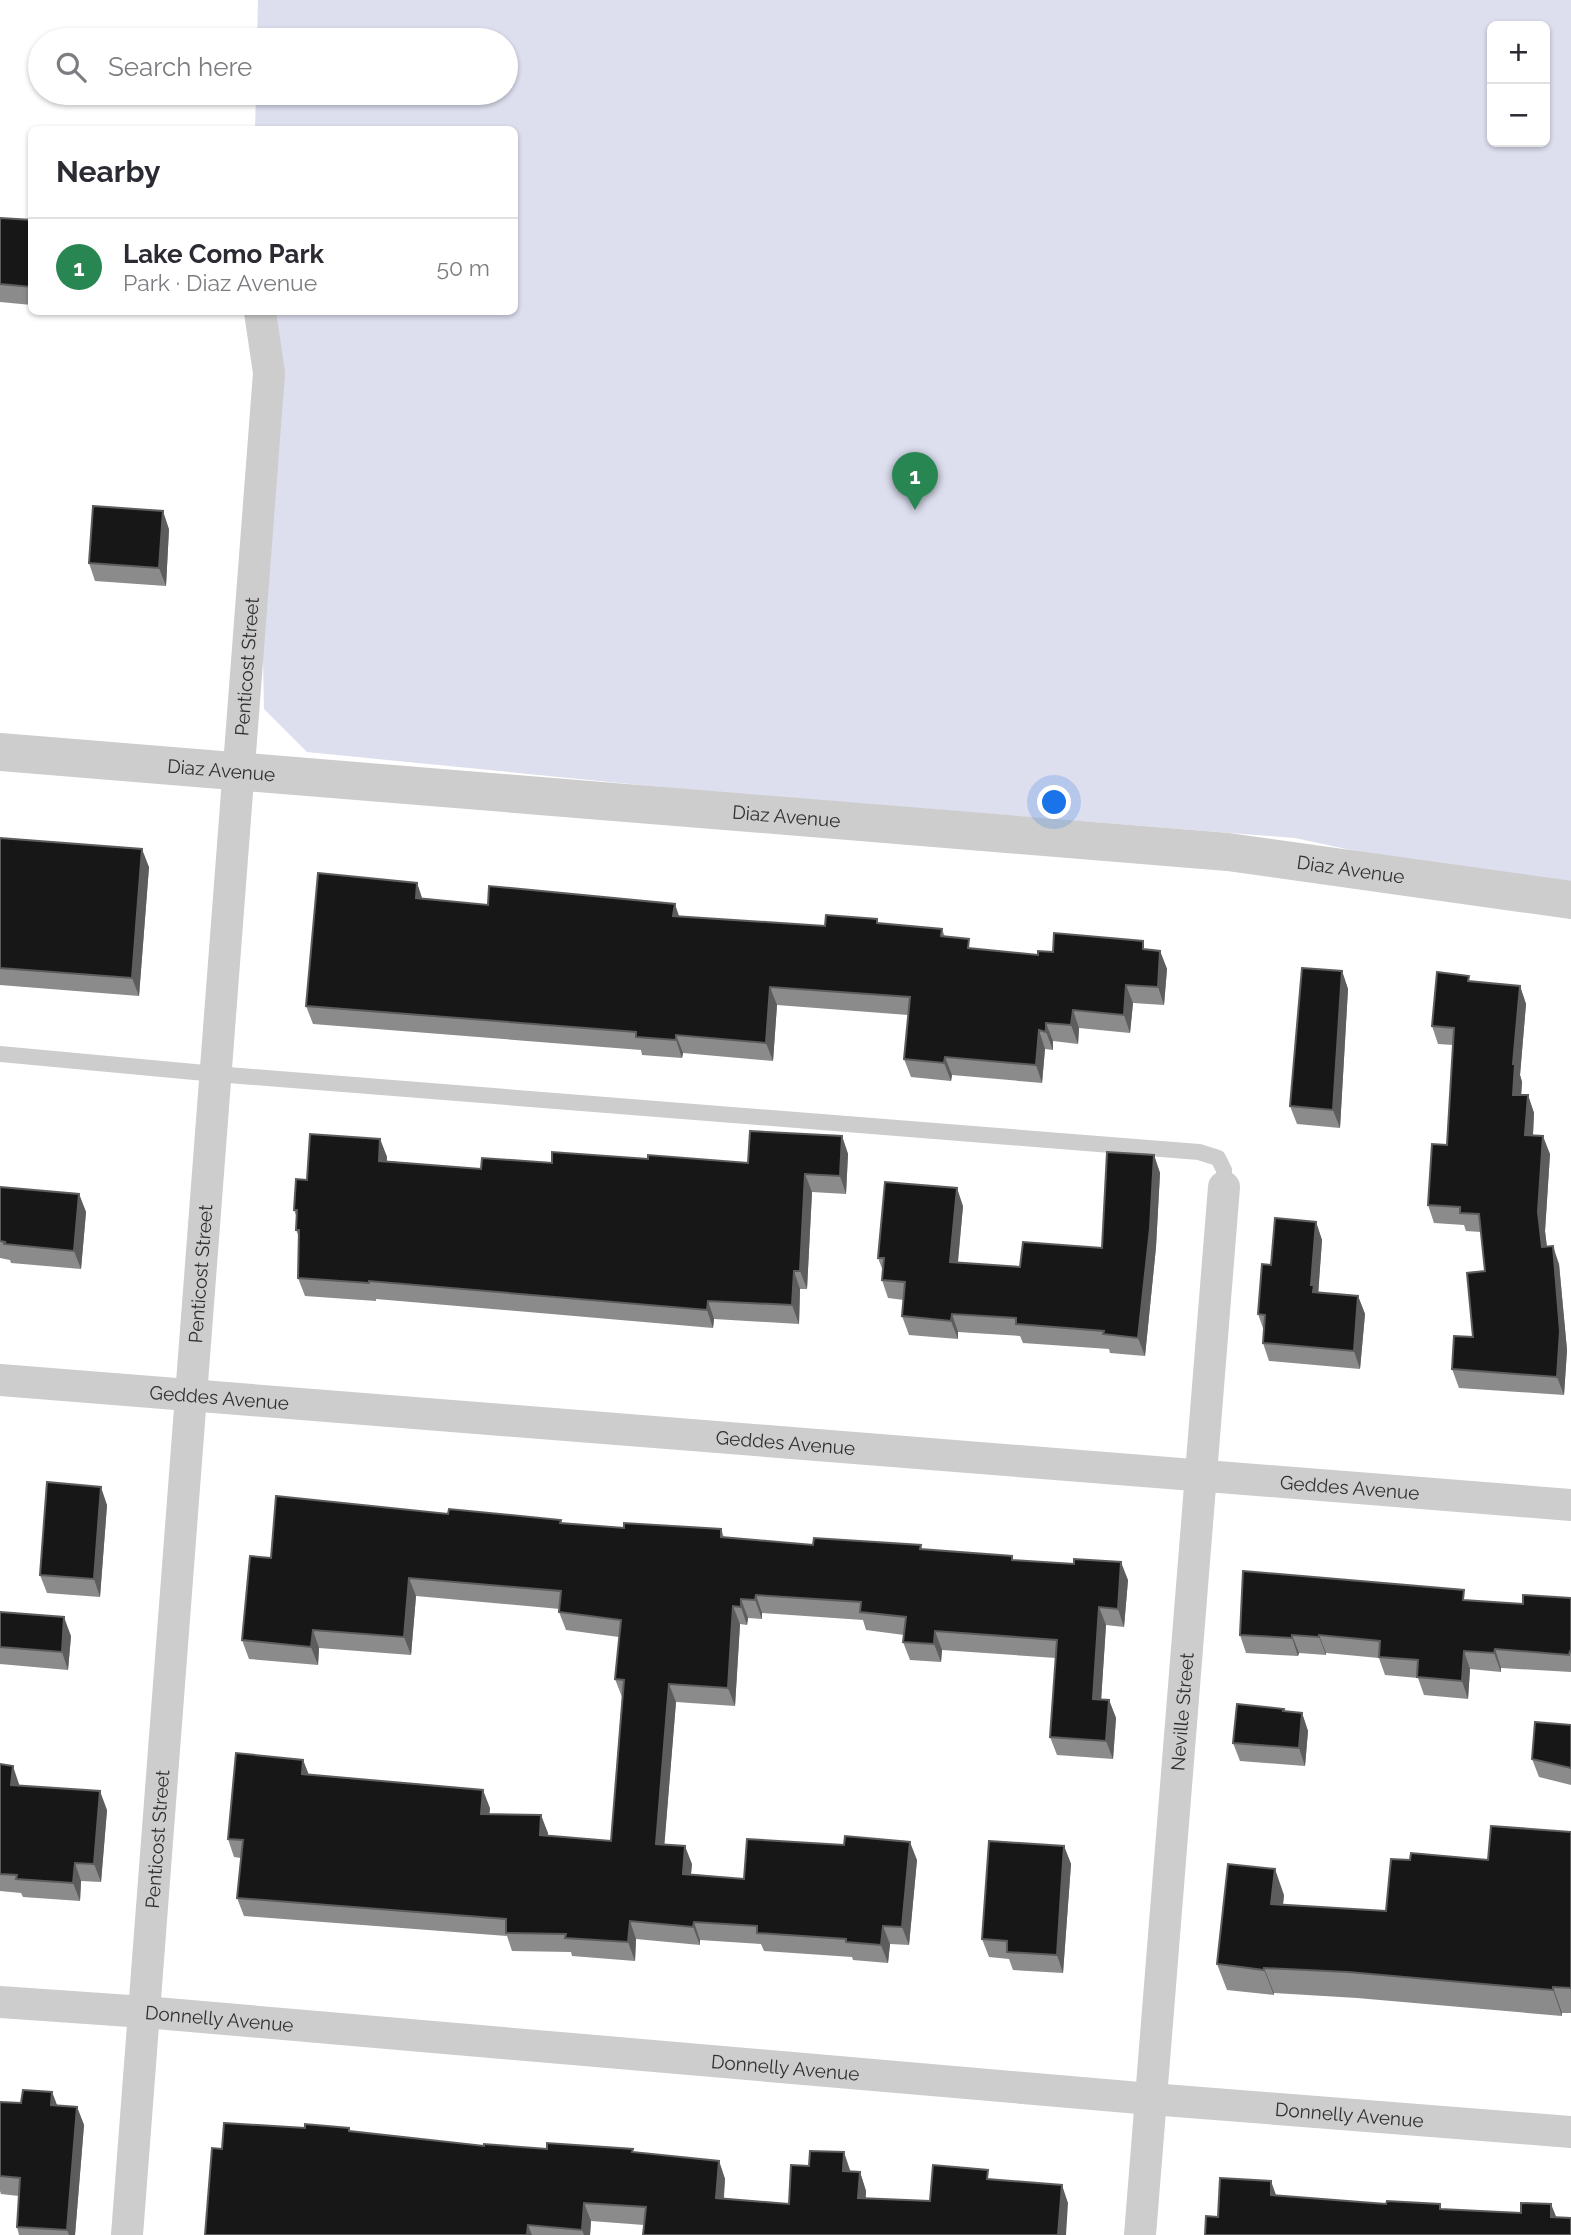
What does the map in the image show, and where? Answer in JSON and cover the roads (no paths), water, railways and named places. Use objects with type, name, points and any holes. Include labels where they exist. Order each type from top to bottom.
[{"type":"street","name":"Penticost Street","points":[[127,2235],[269,373],[260,315]]},
{"type":"street","name":"Diaz Avenue","points":[[0,752],[1228,852],[1571,900]]},
{"type":"street","name":"Neville Street","points":[[1140,2235],[1224,1187]]},
{"type":"street","name":"Geddes Avenue","points":[[0,1380],[1571,1505]]},
{"type":"street","name":"Donnelly Avenue","points":[[0,2002],[1571,2132]]},
{"type":"lane","points":[[0,1054],[216,1074],[1199,1152],[1218,1158],[1224,1170],[1224,1187]]},
{"type":"place","name":"Lake Como Park","points":[[915,510]]}]
